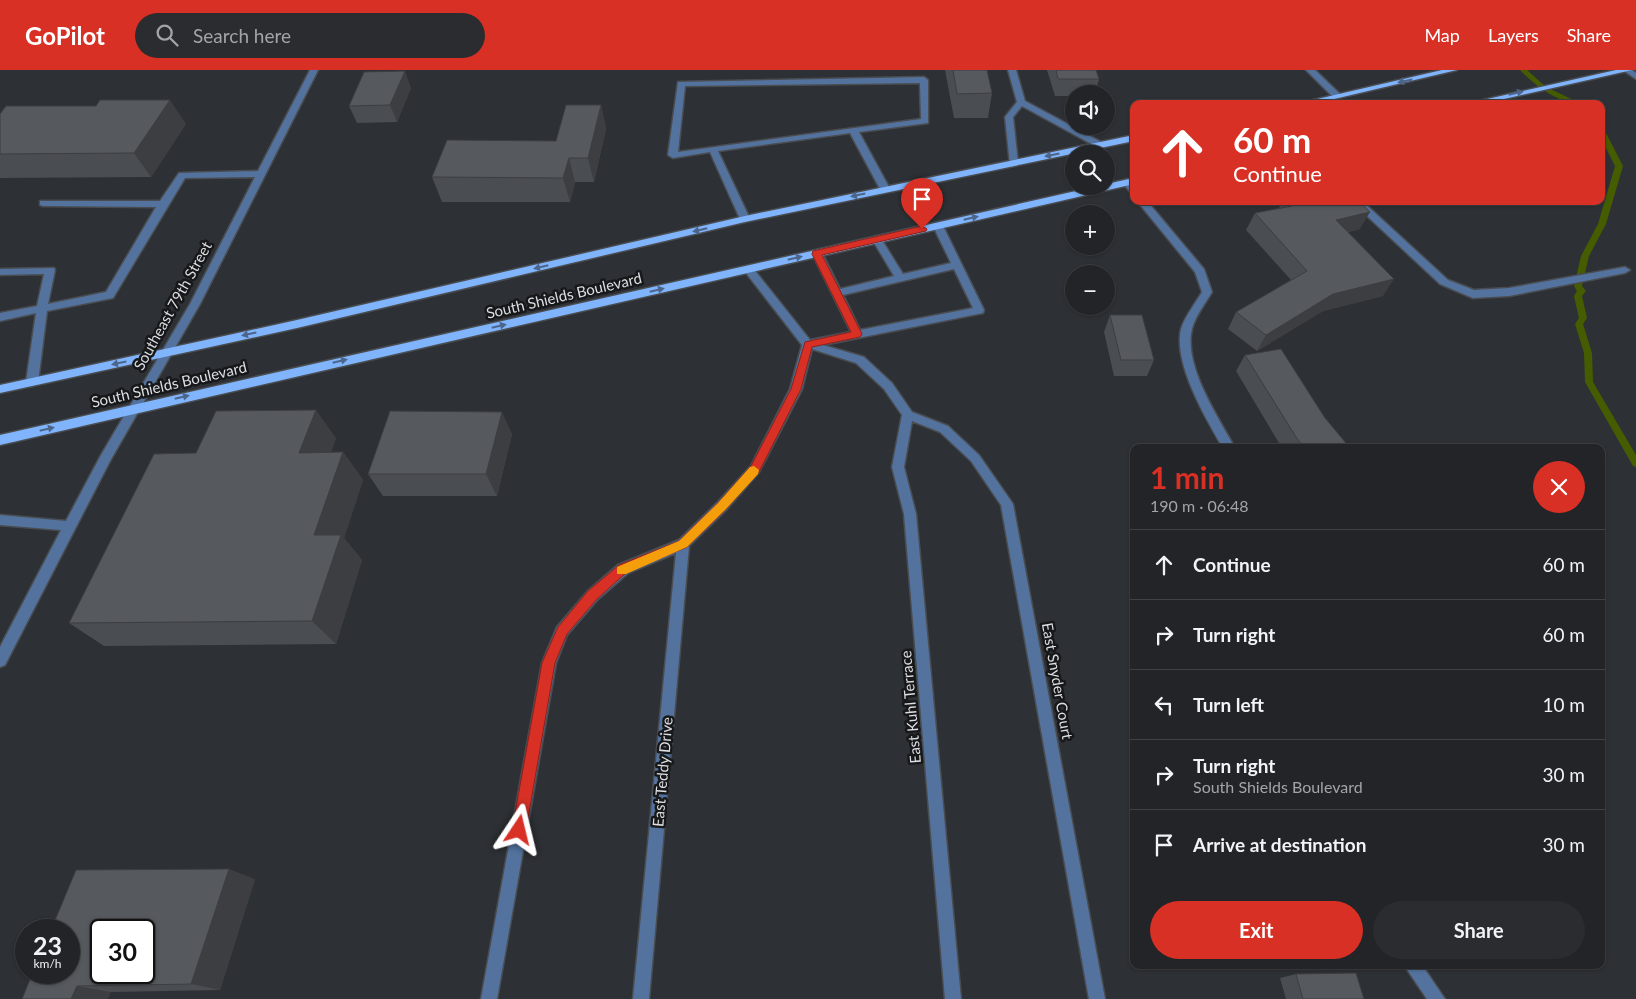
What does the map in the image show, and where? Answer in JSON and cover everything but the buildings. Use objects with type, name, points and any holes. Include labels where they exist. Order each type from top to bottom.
[{"type":"main road","points":[[1318,100],[1453,70]]},
{"type":"main road","points":[[1488,100],[1628,70]]},
{"type":"main road","name":"South Shields Boulevard","points":[[1100,145],[1130,139]]},
{"type":"main road","name":"South Shields Boulevard","points":[[0,389],[745,219],[1065,152]]},
{"type":"main road","name":"South Shields Boulevard","points":[[0,440],[1130,181]]},
{"type":"street","name":"Southeast 79th Street","points":[[0,662],[70,526],[134,408],[195,304],[314,70]]},
{"type":"street","points":[[1012,70],[1021,102],[1100,145]]},
{"type":"street","points":[[1310,70],[1337,96]]},
{"type":"street","points":[[1628,70],[1636,77]]},
{"type":"street","points":[[924,80],[925,121],[713,149],[674,155],[682,84],[924,80]]},
{"type":"street","points":[[1013,162],[1009,117],[1021,102]]},
{"type":"street","points":[[852,130],[885,189]]},
{"type":"street","points":[[713,149],[745,219]]},
{"type":"street","points":[[0,317],[109,295],[182,175],[261,174]]},
{"type":"street","points":[[43,203],[163,204]]},
{"type":"street","points":[[1145,205],[1200,271],[1207,292],[1186,331],[1190,367],[1210,416],[1227,444]]},
{"type":"street","points":[[1360,205],[1444,282],[1473,294],[1509,292],[1625,270]]},
{"type":"street","points":[[808,344],[979,310],[938,226]]},
{"type":"street","points":[[877,239],[900,278]]},
{"type":"street","points":[[816,254],[857,334]]},
{"type":"street","points":[[837,293],[957,265]]},
{"type":"street","points":[[748,269],[808,344],[860,360],[888,386],[908,415]]},
{"type":"street","points":[[0,272],[50,270],[42,309],[32,382]]},
{"type":"street","points":[[490,999],[545,681],[549,663],[562,630],[592,595],[623,569],[683,544],[722,506],[755,469],[796,389],[808,344]]},
{"type":"street","name":"East Kuhl Terrace","points":[[908,415],[898,467],[910,514],[953,999]]},
{"type":"street","name":"East Snyder Court","points":[[908,415],[944,429],[950,434],[975,458],[1007,504],[1097,999]]},
{"type":"street","points":[[0,520],[70,526]]},
{"type":"street","name":"East Teddy Drive","points":[[642,999],[683,544]]},
{"type":"street","points":[[1415,969],[1437,999]]},
{"type":"waterway","points":[[1523,70],[1544,88],[1570,100]]},
{"type":"waterway","points":[[1605,139],[1619,166],[1602,224],[1585,256],[1578,286],[1582,291],[1578,296],[1583,318],[1579,324],[1588,353],[1589,382],[1636,463]]},
{"type":"slow traffic","points":[[622,570],[683,544],[722,506],[754,470]]},
{"type":"route","points":[[519,830],[549,663],[562,630],[592,595],[623,569],[683,544],[722,506],[755,469],[796,389],[808,344],[857,334],[816,254],[922,229]]}]
